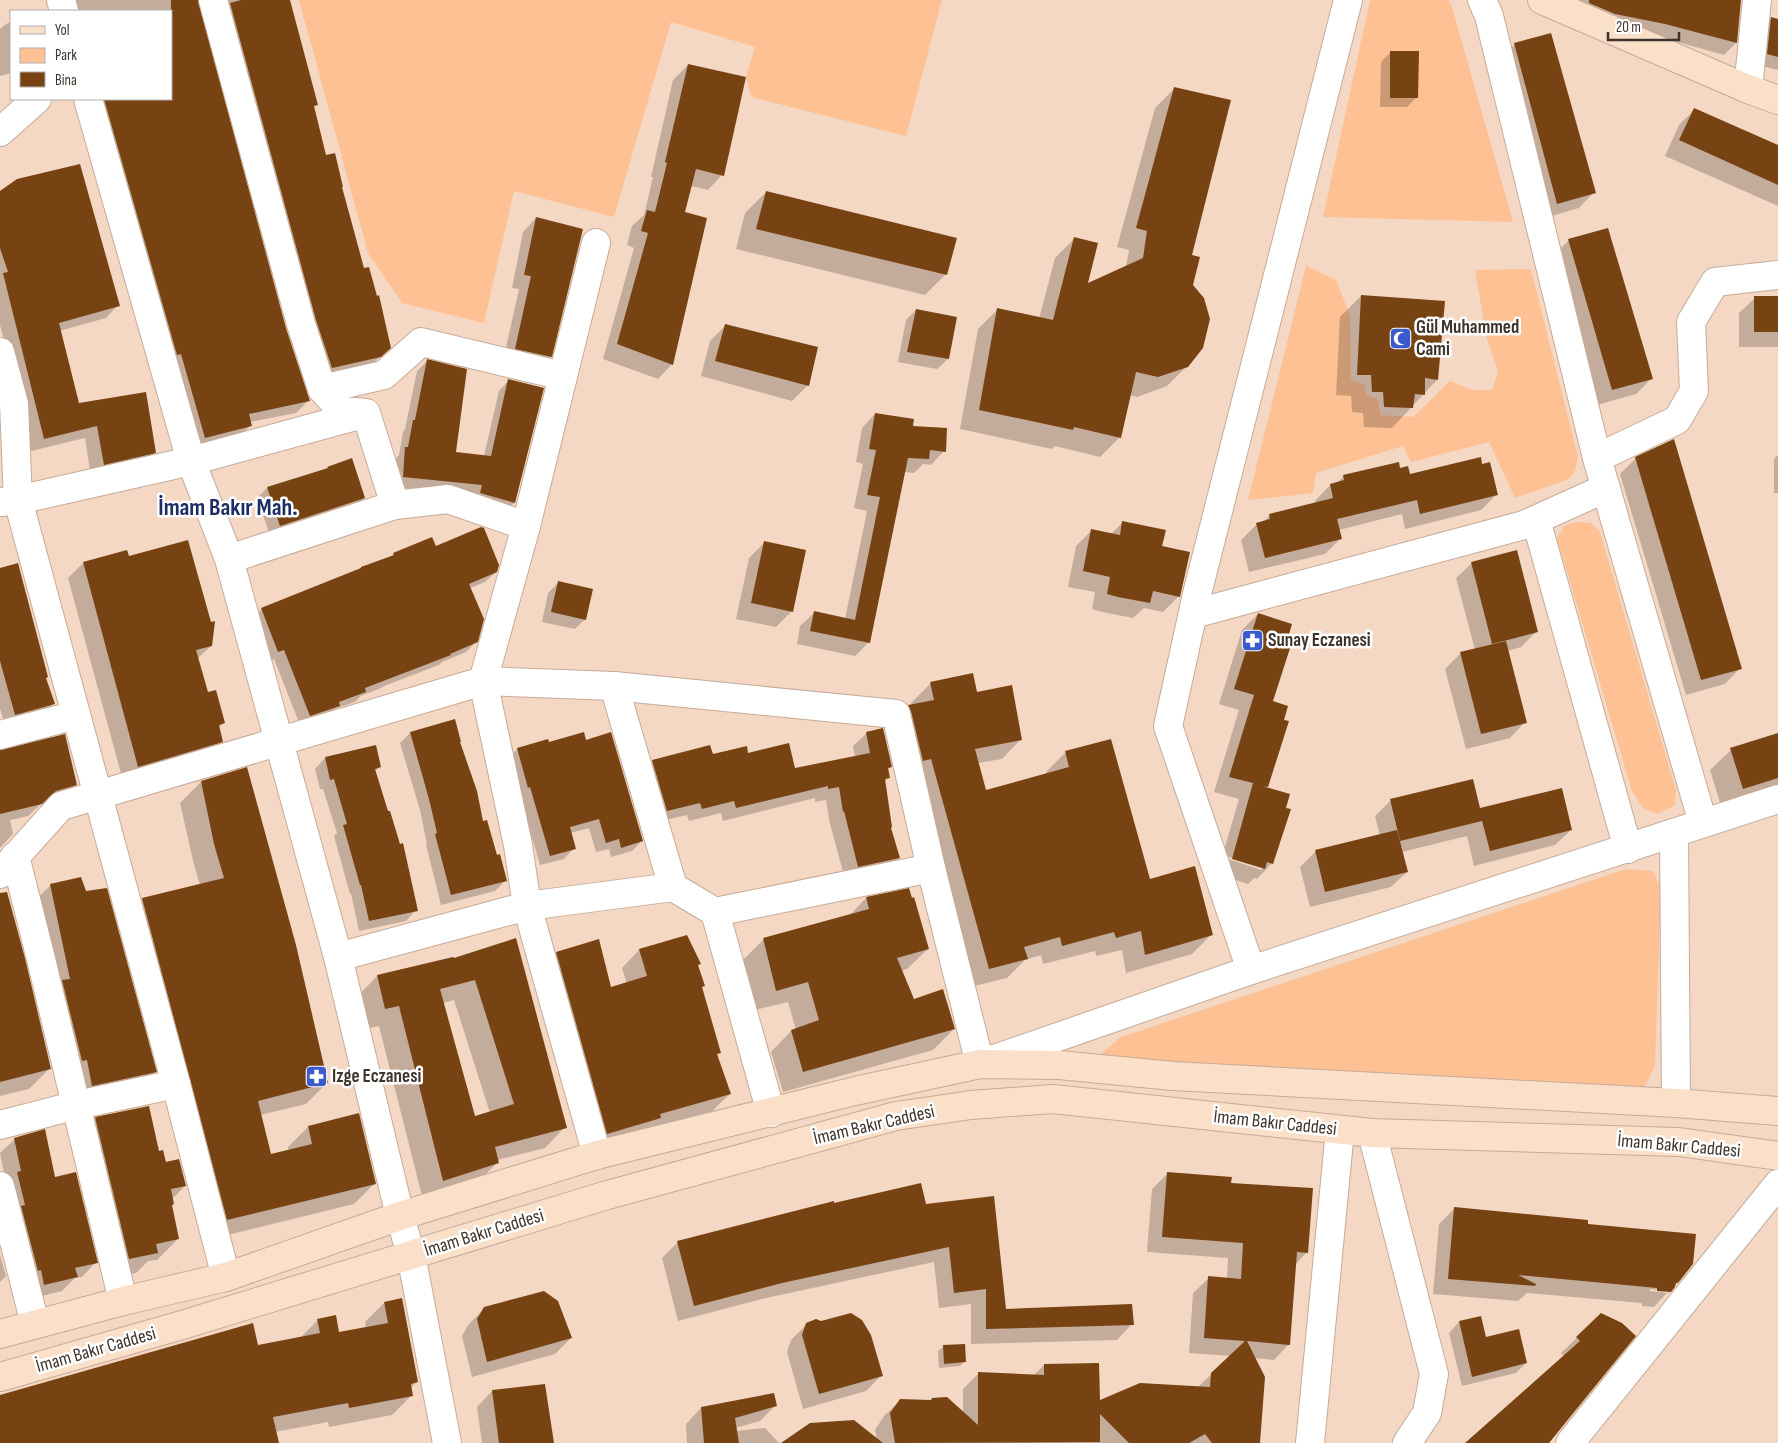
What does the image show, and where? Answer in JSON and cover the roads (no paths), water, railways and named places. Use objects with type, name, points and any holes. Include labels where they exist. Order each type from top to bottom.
[{"type":"main road","points":[[1542,0],[1778,100]]},
{"type":"main road","points":[[0,1334],[123,1301],[226,1277],[400,1216],[597,1155],[854,1091],[980,1064],[1059,1065],[1173,1076],[1676,1103],[1778,1111]]},
{"type":"main road","name":"İmam Bakır Caddesi","points":[[0,1377],[182,1325],[604,1196],[896,1116],[971,1105],[1053,1099],[1372,1134],[1679,1142],[1778,1156]]},
{"type":"street","points":[[213,0],[298,314],[322,390],[342,410],[366,413]]},
{"type":"street","points":[[1251,970],[1168,726],[1193,614],[1348,0]]},
{"type":"street","points":[[1482,0],[1489,16],[1597,458],[1704,823]]},
{"type":"street","points":[[1748,88],[1757,0]]},
{"type":"street","points":[[0,132],[36,100]]},
{"type":"street","points":[[88,100],[190,460],[229,559],[338,957],[411,1255],[447,1443]]},
{"type":"street","points":[[596,243],[526,526],[482,681],[518,845],[527,906],[597,1155]]},
{"type":"street","points":[[1597,458],[1678,420],[1694,390],[1691,322],[1715,282],[1778,275]]},
{"type":"street","points":[[322,390],[384,374],[421,342],[563,376]]},
{"type":"street","points":[[0,352],[14,404],[9,501],[76,715],[226,1277]]},
{"type":"street","points":[[9,501],[190,460],[366,413]]},
{"type":"street","points":[[366,413],[395,505]]},
{"type":"street","points":[[1193,614],[1524,525],[1606,488]]},
{"type":"street","points":[[229,559],[395,505],[448,499],[526,526]]},
{"type":"street","points":[[1536,520],[1628,849]]},
{"type":"street","points":[[123,1301],[76,1105],[7,865],[61,806],[98,794],[482,681],[614,686],[896,714],[931,868],[980,1064],[1251,970],[1778,799]]},
{"type":"street","points":[[614,686],[673,887]]},
{"type":"street","points":[[0,736],[76,715]]},
{"type":"street","points":[[1674,833],[1676,1103]]},
{"type":"street","points":[[714,912],[931,868]]},
{"type":"street","points":[[338,957],[527,906],[673,887],[714,912],[771,1113]]},
{"type":"street","points":[[0,1125],[76,1105],[176,1084]]},
{"type":"street","points":[[1310,1443],[1340,1130]]},
{"type":"street","points":[[1372,1134],[1434,1374],[1427,1413],[1407,1443]]},
{"type":"street","points":[[1570,1443],[1778,1184]]},
{"type":"street","points":[[0,1186],[35,1324]]},
{"type":"place","name":"Gül Muhammed Cami","points":[[1400,338]]},
{"type":"place","name":"Sunay Eczanesi","points":[[1252,640]]},
{"type":"place","name":"Izge Eczanesi","points":[[316,1076]]},
{"type":"district","name":"İmam Bakır Mah.","points":[[228,507]]}]
